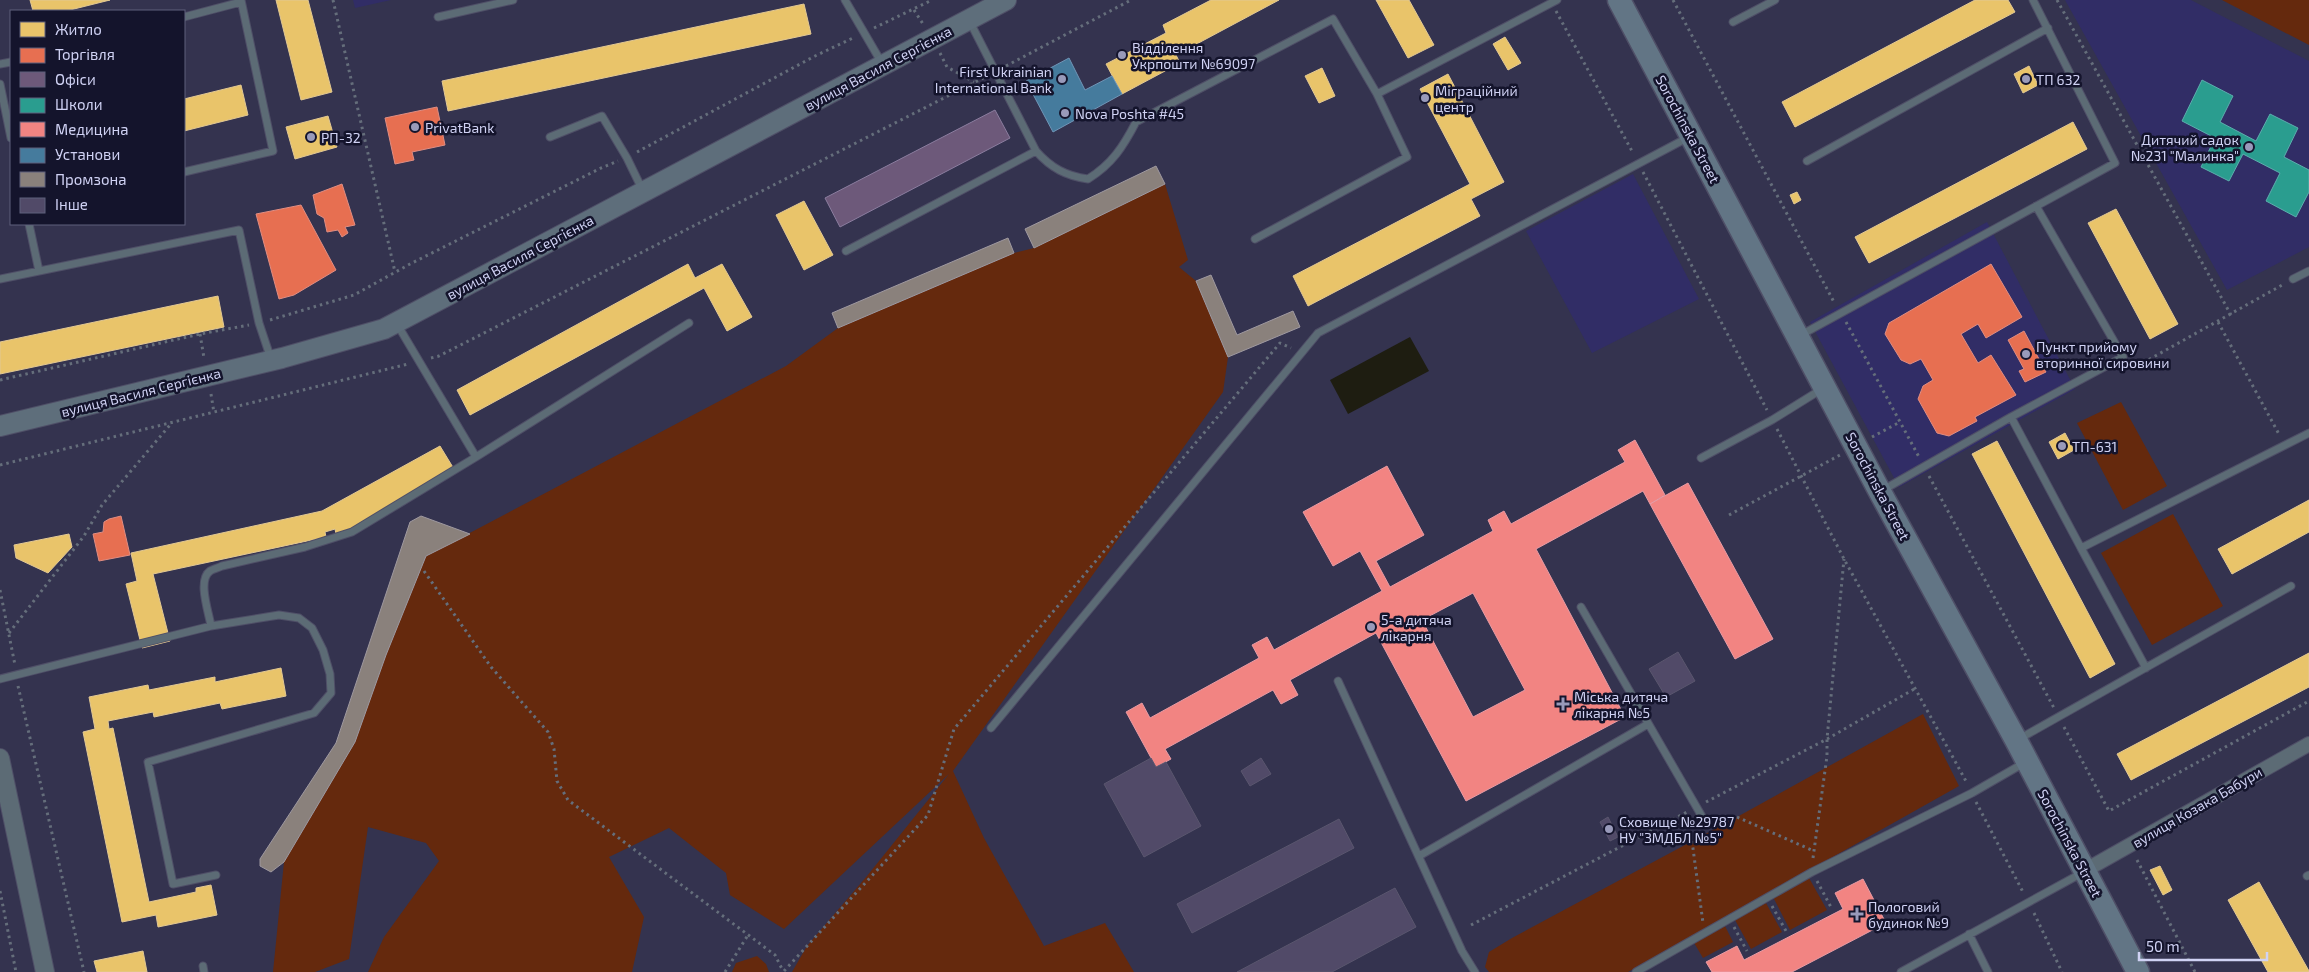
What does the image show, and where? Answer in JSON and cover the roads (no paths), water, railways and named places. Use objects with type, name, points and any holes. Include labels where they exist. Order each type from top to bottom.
[{"type":"main road","name":"вулиця Василя Сергієнка","points":[[0,426],[272,361],[384,329],[1006,0]]},
{"type":"main road","name":"Sorochinska Street","points":[[1619,0],[1797,337],[2016,740],[2138,972]]},
{"type":"street","name":"вулиця Козака Бабури","points":[[2084,871],[2309,744]]},
{"type":"street","points":[[0,758],[6,810],[45,972]]},
{"type":"lane","points":[[438,17],[513,0]]},
{"type":"lane","points":[[845,0],[883,65]]},
{"type":"lane","points":[[1733,22],[1775,0]]},
{"type":"lane","points":[[1797,337],[2115,162],[2033,0]]},
{"type":"lane","points":[[185,17],[241,1],[274,151],[185,172]]},
{"type":"lane","points":[[1377,94],[1554,1]]},
{"type":"lane","points":[[969,19],[1036,151],[1046,163],[1060,171],[1088,179],[1105,168],[1128,138],[1136,122],[1333,19],[1377,94],[1407,157],[1255,239]]},
{"type":"lane","points":[[1807,161],[2048,28]]},
{"type":"lane","points":[[0,84],[10,133]]},
{"type":"lane","points":[[550,137],[602,116],[627,158],[643,192]]},
{"type":"lane","points":[[991,728],[1318,333],[1692,136]]},
{"type":"lane","points":[[846,251],[1036,151]]},
{"type":"lane","points":[[1880,492],[2011,416],[2123,357],[2036,206]]},
{"type":"lane","points":[[29,225],[39,271]]},
{"type":"lane","points":[[0,279],[239,230],[259,323],[272,361]]},
{"type":"lane","points":[[2293,279],[2309,270]]},
{"type":"lane","points":[[396,322],[476,457]]},
{"type":"lane","points":[[211,626],[204,589],[204,580],[209,572],[222,566],[326,542],[352,532],[476,457],[689,323]]},
{"type":"lane","points":[[1701,458],[1772,420],[1825,387]]},
{"type":"lane","points":[[2011,416],[2146,668]]},
{"type":"lane","points":[[2081,548],[2309,433]]},
{"type":"lane","points":[[2016,740],[2291,586]]},
{"type":"lane","points":[[1581,607],[1704,820]]},
{"type":"lane","points":[[0,679],[211,626],[279,615],[299,618],[312,628],[323,650],[330,674],[331,693],[314,713],[148,762],[173,884],[216,875]]},
{"type":"lane","points":[[1338,681],[1462,951],[1475,972]]},
{"type":"lane","points":[[1419,856],[1648,724]]},
{"type":"lane","points":[[1636,972],[1767,896],[1972,793],[2027,762]]},
{"type":"lane","points":[[1901,972],[2084,871]]},
{"type":"lane","points":[[1969,934],[1988,972]]},
{"type":"place","name":"Відділення Укрпошти №69097","points":[[1122,55]]},
{"type":"place","name":"First Ukrainian International Bank","points":[[1062,79]]},
{"type":"place","name":"ТП 632","points":[[2026,79]]},
{"type":"place","name":"Міграційний центр","points":[[1425,98]]},
{"type":"place","name":"Nova Poshta #45","points":[[1065,113]]},
{"type":"place","name":"PrivatBank","points":[[415,127]]},
{"type":"place","name":"РП-32","points":[[311,137]]},
{"type":"place","name":"Дитячий садок №231 \"Малинка\"","points":[[2249,147]]},
{"type":"place","name":"Пункт прийому вторинної сировини","points":[[2026,354]]},
{"type":"place","name":"ТП-631","points":[[2062,446]]},
{"type":"place","name":"5-а дитяча лікарня","points":[[1371,627]]},
{"type":"place","name":"Міська дитяча лікарня №5","points":[[1563,704]]},
{"type":"place","name":"Сховище №29787 НУ \"ЗМДБЛ №5\"","points":[[1609,829]]},
{"type":"place","name":"Пологовий будинок №9","points":[[1857,914]]}]
